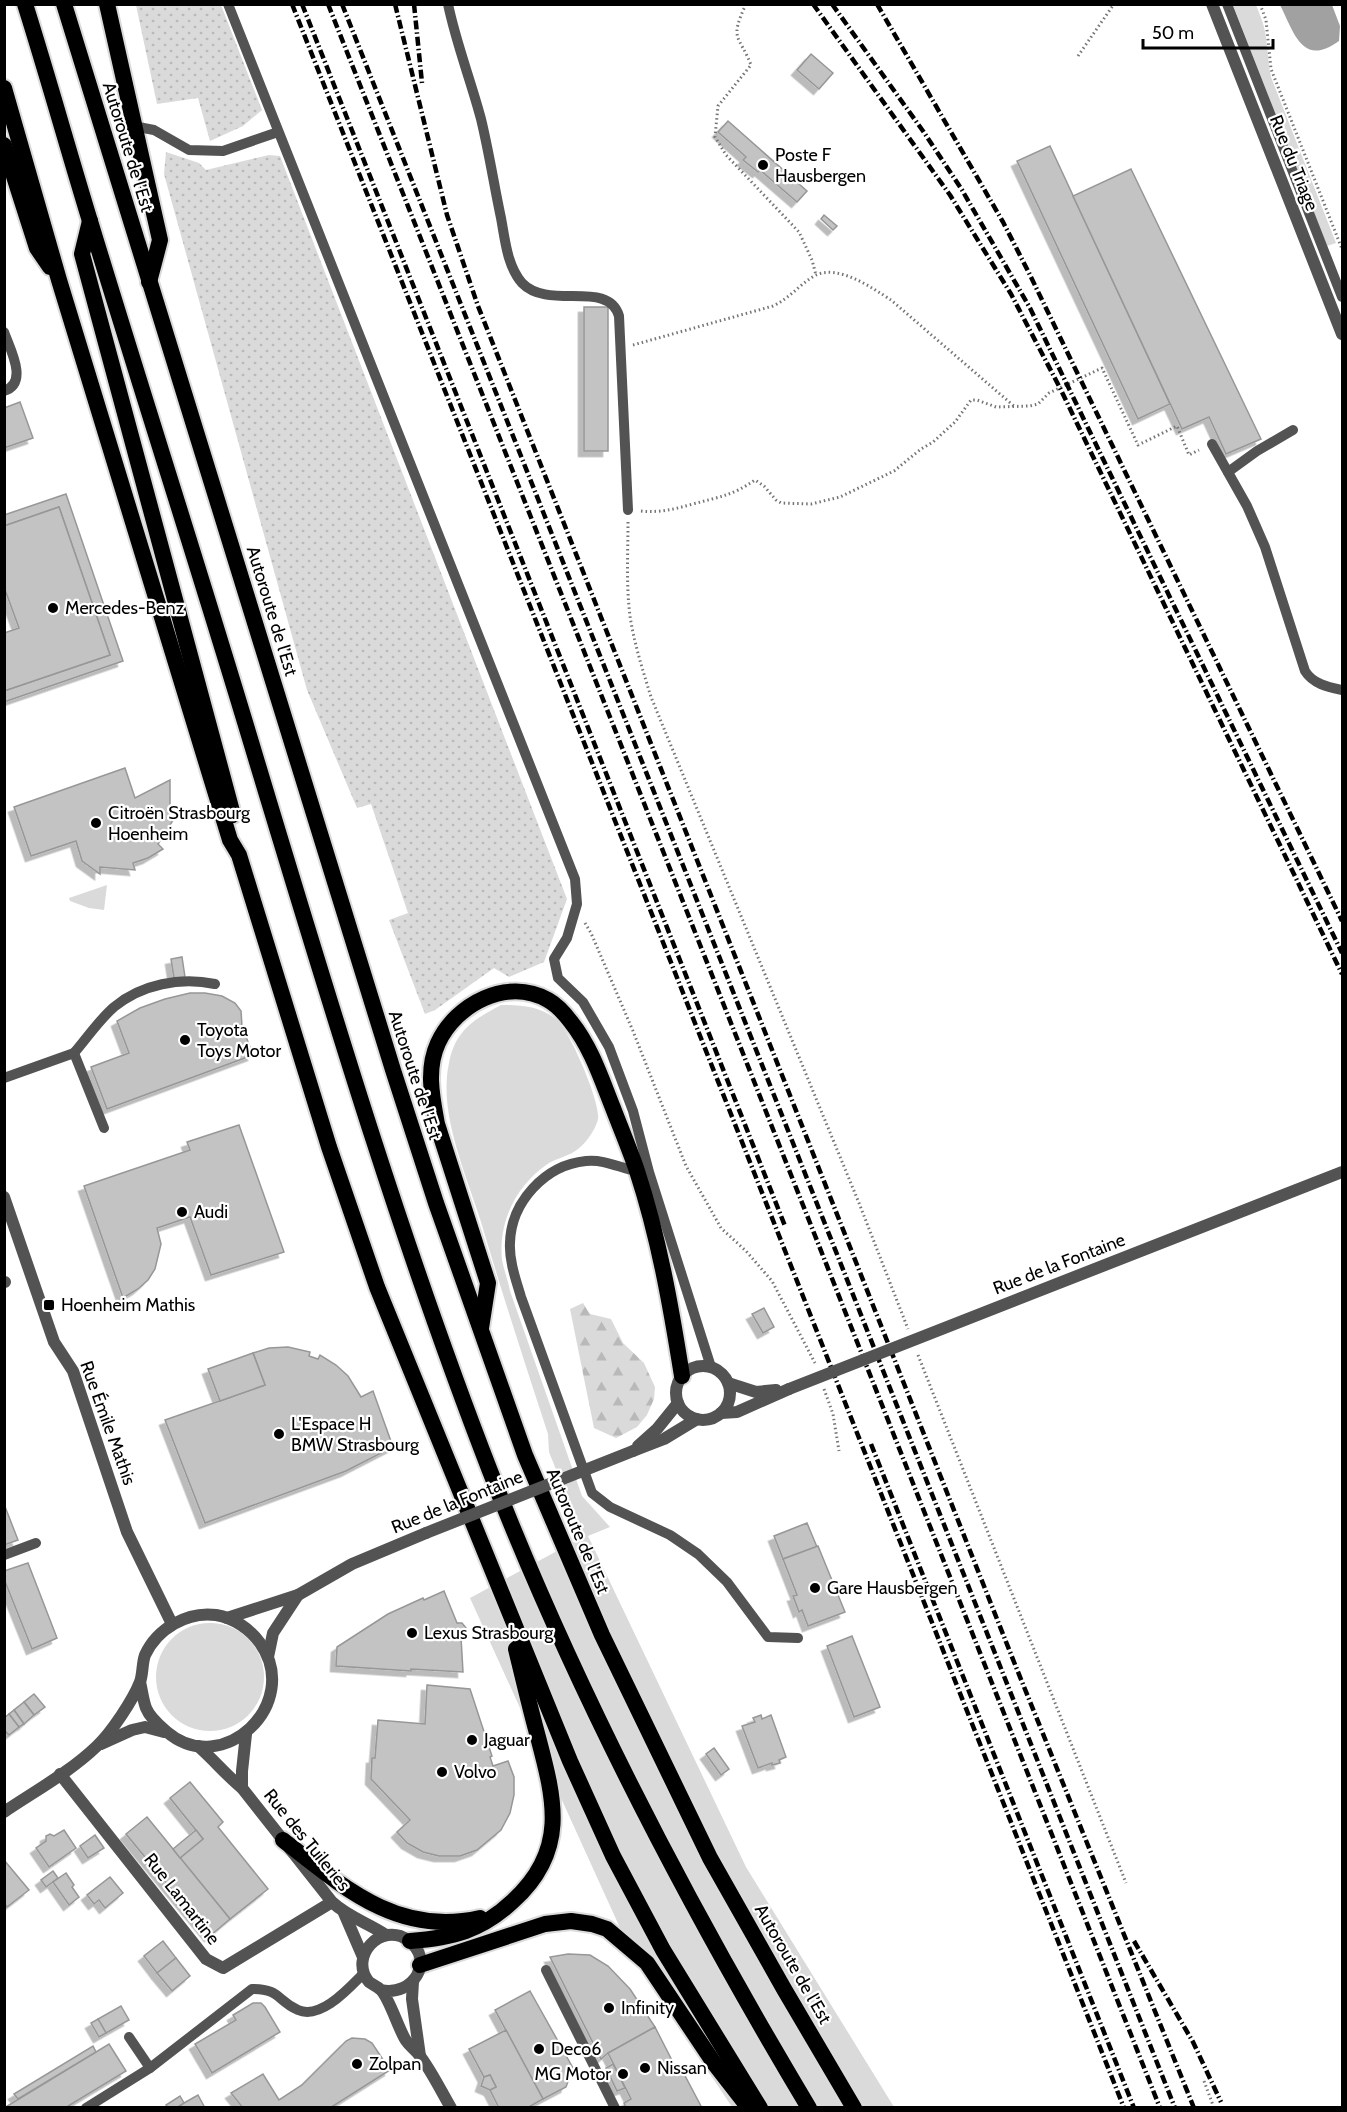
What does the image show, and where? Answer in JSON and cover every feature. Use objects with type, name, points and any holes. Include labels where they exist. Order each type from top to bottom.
[{"type":"highway","points":[[26,4],[90,221],[174,487],[352,1070],[399,1216],[490,1471],[533,1575],[615,1753],[748,2007],[809,2108]]},
{"type":"highway","name":"Autoroute de l’Est","points":[[64,4],[393,1070],[436,1203],[525,1455],[602,1635],[710,1858],[854,2108]]},
{"type":"highway","points":[[107,4],[159,240],[149,283]]},
{"type":"highway","points":[[4,88],[59,280],[230,840],[239,855],[355,1226],[377,1287],[570,1761],[613,1856],[663,1950],[760,2108]]},
{"type":"highway","points":[[4,145],[37,248],[59,280]]},
{"type":"highway","points":[[90,221],[82,254],[208,719],[239,838],[239,855]]},
{"type":"highway","points":[[481,1332],[488,1283],[437,1124],[431,1085],[432,1065],[437,1045],[445,1030],[472,1004],[499,993],[528,994],[547,1000],[560,1009],[576,1029],[593,1057],[643,1172],[670,1297],[682,1376]]},
{"type":"highway","points":[[410,1941],[459,1935],[482,1925],[501,1912],[526,1889],[542,1866],[552,1837],[553,1798],[501,1590]]},
{"type":"highway","points":[[283,1840],[330,1877],[371,1904],[393,1914],[426,1921],[455,1923],[501,1912]]},
{"type":"highway","points":[[420,1965],[524,1929],[546,1924],[571,1921],[607,1929],[647,1963],[714,2063],[748,2108]]},
{"type":"street","name":"Rue du Triage","points":[[1212,4],[1342,334]]},
{"type":"street","name":"Rue de la Fontaine","points":[[226,1618],[298,1595],[352,1564],[664,1439],[697,1419],[737,1412],[789,1389],[1342,1172]]},
{"type":"street","name":"Rue Émile Mathis","points":[[4,1197],[54,1342],[73,1371],[127,1532],[172,1624]]},
{"type":"street","points":[[697,1419],[683,1410],[678,1403],[676,1389],[682,1376],[695,1367],[711,1367]]},
{"type":"street","name":"Rue de la Fontaine","points":[[711,1367],[718,1370],[728,1383],[756,1392],[789,1389]]},
{"type":"street","points":[[721,1413],[729,1399],[728,1383]]},
{"type":"street","name":"Rue de la Fontaine","points":[[633,1451],[657,1429],[678,1403]]},
{"type":"street","name":"Rue de la Fontaine","points":[[267,1657],[273,1633],[298,1595]]},
{"type":"street","name":"Rue de la Fontaine","points":[[97,1746],[113,1726],[140,1682],[145,1656],[154,1640],[172,1624],[194,1616],[216,1615],[237,1622],[254,1635],[267,1657],[273,1674],[271,1694],[264,1714],[246,1734],[223,1745],[198,1746],[174,1738],[154,1721],[146,1708],[140,1682]]},
{"type":"street","name":"Rue de la Fontaine","points":[[4,1812],[97,1746],[132,1730],[145,1727],[169,1734]]},
{"type":"street","name":"Rue des Tuileries","points":[[243,1788],[242,1772],[246,1734]]},
{"type":"street","name":"Rue des Tuileries","points":[[198,1746],[225,1774],[243,1788],[332,1902],[344,1914],[363,1957],[364,1973]]},
{"type":"street","name":"Rue Lamartine","points":[[60,1774],[206,1959],[223,1968],[332,1902]]},
{"type":"street","name":"Rue des Tuileries","points":[[344,1914],[386,1935],[403,1937],[410,1941]]},
{"type":"street","points":[[363,1957],[371,1942],[386,1935]]},
{"type":"street","points":[[410,1941],[416,1948],[420,1965],[413,1982],[412,1999],[420,2056]]},
{"type":"street","points":[[364,1973],[368,1980],[381,1990],[406,2041],[420,2056],[451,2108]]},
{"type":"street","points":[[381,1990],[397,1991],[413,1982]]},
{"type":"lane","points":[[228,4],[575,879],[578,904],[567,938],[554,959],[558,978],[583,1002],[609,1047],[633,1111],[643,1172],[711,1367]]},
{"type":"lane","points":[[448,4],[481,121],[508,253],[516,274],[530,290],[540,294],[551,297],[599,297],[608,300],[620,316],[628,510]]},
{"type":"lane","points":[[1227,4],[1342,297]]},
{"type":"lane","points":[[133,126],[154,130],[189,150],[223,151],[278,132]]},
{"type":"lane","points":[[4,332],[18,372],[16,382],[11,389],[4,391]]},
{"type":"lane","points":[[1228,472],[1293,430]]},
{"type":"lane","points":[[1212,444],[1247,506],[1265,547],[1305,671],[1317,682],[1342,690]]},
{"type":"lane","points":[[4,1078],[74,1053],[113,1008],[141,991],[166,983],[201,981],[215,984]]},
{"type":"lane","points":[[74,1053],[104,1128]]},
{"type":"lane","points":[[643,1172],[605,1161],[584,1161],[546,1175],[531,1189],[519,1207],[511,1230],[513,1271],[521,1297],[592,1492],[610,1507],[670,1535],[698,1554],[728,1582],[768,1637],[798,1638]]},
{"type":"lane","points":[[4,1555],[36,1543]]},
{"type":"lane","points":[[546,1970],[615,2108]]},
{"type":"lane","points":[[86,2108],[150,2068],[252,1989],[269,1989],[298,2010],[312,2012],[330,2004],[364,1973]]},
{"type":"lane","points":[[129,2037],[150,2068]]},
{"type":"path","points":[[746,4],[736,31],[736,38],[751,65],[718,106],[715,137],[726,155],[799,232],[816,275]]},
{"type":"path","points":[[1078,56],[1114,4]]},
{"type":"path","points":[[1260,4],[1266,20],[1271,69],[1342,249]]},
{"type":"path","points":[[621,347],[773,306],[790,296],[816,275],[836,273],[872,288],[891,300],[1016,408]]},
{"type":"path","points":[[909,1332],[859,1203],[651,697],[630,615],[627,582],[628,510],[670,510],[707,502],[734,492],[755,480],[780,503],[811,504],[825,501],[845,495],[881,478],[906,462],[948,429],[971,400],[996,407],[1016,408],[1038,404],[1049,393],[1102,368],[1138,445],[1177,426],[1189,455],[1212,444]]},
{"type":"path","points":[[576,909],[591,933],[633,1031],[686,1166],[721,1228],[746,1251],[772,1281],[815,1363]]},
{"type":"path","points":[[918,1353],[1126,1883]]},
{"type":"path","points":[[822,1383],[833,1414],[839,1451]]},
{"type":"path","points":[[1204,2081],[1214,2108]]},
{"type":"green space","points":[[136,5],[221,5],[262,110],[243,126],[210,141],[198,98],[157,104]]},
{"type":"green space","points":[[1233,5],[1256,5],[1265,29],[1271,77],[1336,243],[1327,246]]},
{"type":"green space","points":[[166,152],[199,163],[206,170],[269,155],[280,156],[567,899],[544,962],[509,977],[494,968],[435,1010],[425,1014],[389,920],[408,913],[371,804],[357,808],[307,690],[164,174]]},
{"type":"green space","points":[[107,885],[104,910],[89,908],[70,901],[69,898]]},
{"type":"green space","points":[[501,1005],[537,1009],[557,1020],[576,1051],[590,1083],[598,1111],[596,1124],[583,1144],[575,1152],[549,1163],[519,1193],[507,1218],[502,1245],[502,1260],[510,1291],[582,1496],[610,1527],[588,1536],[746,1867],[894,2107],[732,2107],[636,1963],[470,1598],[583,1537],[549,1452],[548,1434],[461,1164],[450,1123],[447,1082],[449,1063],[456,1042],[474,1021]]},
{"type":"green space","points":[[583,1303],[590,1314],[611,1319],[623,1343],[644,1363],[655,1387],[654,1399],[647,1415],[637,1427],[616,1438],[594,1428],[570,1309]]},
{"type":"green space","points":[[210,1623],[231,1627],[248,1639],[260,1656],[264,1677],[260,1698],[248,1715],[231,1727],[210,1731],[189,1727],[172,1715],[160,1698],[156,1677],[160,1656],[172,1639],[189,1627]]},
{"type":"shaded area","points":[[1280,5],[1332,5],[1340,26],[1339,41],[1316,51],[1308,49],[1295,35]]},
{"type":"building","points":[[811,54],[833,73],[819,89],[797,70]]},
{"type":"building","name":"Poste F Hausbergen","points":[[728,121],[807,191],[797,202],[760,170],[758,172],[743,160],[746,157],[718,132]]},
{"type":"building","points":[[1050,146],[1170,404],[1138,419],[1017,161]]},
{"type":"building","points":[[1131,169],[1261,439],[1226,454],[1209,417],[1182,429],[1073,196]]},
{"type":"building","points":[[824,215],[837,226],[833,230],[821,219]]},
{"type":"building","points":[[584,307],[608,307],[608,451],[584,451]]},
{"type":"building","points":[[20,402],[33,438],[4,448],[4,408]]},
{"type":"building","points":[[66,494],[123,661],[4,702],[4,691],[110,655],[59,507],[4,526],[4,515]]},
{"type":"building","name":"Mercedes-Benz","points":[[59,507],[110,655],[4,691],[4,633],[19,628],[4,587],[4,526]]},
{"type":"building","name":"Citroën Strasbourg Hoenheim","points":[[125,768],[135,798],[170,780],[170,816],[177,814],[158,844],[163,849],[148,858],[133,863],[135,870],[100,867],[100,874],[82,861],[76,841],[31,856],[14,807]]},
{"type":"building","points":[[182,957],[185,977],[174,978],[171,959]]},
{"type":"building","name":"Toyota Toys Motor","points":[[190,993],[222,996],[235,1003],[241,1011],[242,1026],[253,1055],[107,1109],[91,1067],[129,1053],[117,1021],[140,1008]]},
{"type":"building","name":"Audi","points":[[239,1125],[284,1252],[211,1275],[190,1217],[157,1228],[161,1244],[155,1269],[148,1280],[123,1298],[84,1186],[190,1150],[187,1142]]},
{"type":"building","points":[[764,1308],[774,1327],[763,1333],[752,1314]]},
{"type":"building","name":"L'Espace H BMW Strasbourg","points":[[288,1347],[310,1352],[309,1356],[318,1359],[320,1355],[336,1365],[348,1376],[361,1397],[373,1391],[393,1447],[346,1471],[205,1523],[165,1420],[265,1385],[253,1353],[269,1348]]},
{"type":"building","points":[[253,1353],[265,1385],[220,1401],[208,1369]]},
{"type":"building","points":[[4,1504],[18,1540],[4,1545]]},
{"type":"building","points":[[807,1523],[817,1547],[783,1559],[774,1536]]},
{"type":"building","name":"Gare Hausbergen","points":[[818,1546],[845,1612],[808,1626],[793,1596],[797,1595],[783,1559]]},
{"type":"building","points":[[28,1563],[57,1638],[32,1649],[4,1579],[4,1571]]},
{"type":"building","name":"Lexus Strasbourg","points":[[444,1591],[457,1623],[462,1623],[466,1628],[461,1637],[463,1672],[336,1666],[337,1647],[388,1614]]},
{"type":"building","points":[[852,1636],[880,1707],[854,1717],[827,1646]]},
{"type":"building","name":"Volvo","points":[[427,1685],[470,1689],[492,1756],[490,1757],[493,1766],[508,1761],[514,1777],[514,1795],[510,1813],[501,1830],[477,1850],[460,1856],[439,1856],[423,1852],[407,1843],[397,1832],[410,1820],[371,1779],[378,1720],[425,1724]]},
{"type":"building","points":[[34,1694],[45,1707],[34,1715],[24,1702]]},
{"type":"building","points":[[24,1702],[34,1715],[24,1724],[14,1710]]},
{"type":"building","points":[[14,1710],[24,1724],[19,1727],[9,1714]]},
{"type":"building","points":[[9,1714],[19,1727],[9,1735],[4,1730],[4,1718]]},
{"type":"building","points":[[761,1715],[762,1719],[771,1715],[786,1757],[779,1760],[780,1763],[758,1768],[742,1726],[755,1722],[753,1718]]},
{"type":"building","points":[[714,1748],[729,1769],[721,1775],[706,1754]]},
{"type":"building","points":[[190,1782],[223,1822],[218,1827],[268,1889],[230,1919],[180,1858],[203,1839],[170,1798]]},
{"type":"building","points":[[147,1817],[230,1919],[210,1936],[126,1834]]},
{"type":"building","points":[[64,1830],[76,1848],[49,1867],[36,1848],[46,1841],[46,1836],[50,1834],[54,1836]]},
{"type":"building","points":[[196,1830],[203,1839],[180,1858],[173,1849]]},
{"type":"building","points":[[95,1835],[104,1848],[88,1858],[80,1846]]},
{"type":"building","points":[[4,1860],[29,1890],[7,1907],[4,1903]]},
{"type":"building","points":[[53,1871],[58,1878],[46,1887],[41,1880]]},
{"type":"building","points":[[66,1873],[79,1897],[69,1905],[53,1882]]},
{"type":"building","points":[[110,1877],[123,1893],[105,1908],[99,1900],[94,1904],[87,1895]]},
{"type":"building","points":[[163,1941],[176,1958],[157,1973],[144,1956]]},
{"type":"building","name":"Infinity","points":[[568,1954],[590,1955],[608,1966],[630,1989],[655,2027],[601,2059],[550,1957]]},
{"type":"building","points":[[176,1958],[190,1976],[172,1991],[157,1973]]},
{"type":"building","name":"Deco6","points":[[530,1991],[573,2068],[566,2087],[543,2099],[495,2010]]},
{"type":"building","points":[[253,2003],[261,2003],[265,2007],[280,2032],[212,2073],[195,2044],[236,2020],[233,2015]]},
{"type":"building","points":[[121,2006],[129,2020],[106,2033],[98,2019]]},
{"type":"building","points":[[98,2019],[106,2033],[99,2037],[91,2023]]},
{"type":"building","name":"Nissan","points":[[655,2027],[679,2074],[683,2072],[702,2108],[626,2108],[624,2103],[631,2099],[608,2053]]},
{"type":"building","points":[[506,2030],[543,2099],[527,2108],[499,2108],[490,2090],[496,2087],[490,2075],[484,2077],[469,2049]]},
{"type":"building","points":[[352,2038],[365,2039],[372,2043],[390,2070],[330,2108],[243,2108],[231,2093],[263,2074],[279,2100],[302,2085],[346,2041]]},
{"type":"building","points":[[109,2044],[126,2071],[65,2108],[4,2108]]},
{"type":"building","points":[[93,2046],[96,2052],[18,2099],[14,2094]]},
{"type":"building","points":[[613,2064],[625,2088],[617,2091],[606,2068]]},
{"type":"building","points":[[490,2075],[496,2087],[490,2090],[481,2086],[484,2077]]},
{"type":"building","points":[[198,2095],[205,2108],[176,2108],[184,2103]]},
{"type":"building","points":[[180,2096],[184,2103],[176,2108],[168,2108],[166,2105]]},
{"type":"railway","points":[[292,4],[1124,2108]]},
{"type":"railway","points":[[302,4],[785,1226]]},
{"type":"railway","points":[[328,4],[1160,2108]]},
{"type":"railway","points":[[342,4],[1175,2108]]},
{"type":"railway","points":[[395,4],[447,215],[478,306],[1014,1662],[1194,2108]]},
{"type":"railway","points":[[414,4],[422,83]]},
{"type":"railway","points":[[813,4],[950,195],[1011,294],[1060,388],[1342,974]]},
{"type":"railway","points":[[832,4],[923,131],[962,190],[1030,308],[1342,953]]},
{"type":"railway","points":[[877,4],[1003,222],[1030,275],[1342,921]]},
{"type":"railway","points":[[871,1444],[1134,2108]]},
{"type":"railway","points":[[1134,1941],[1193,2042],[1221,2102]]},
{"type":"place","name":"Poste F Hausbergen","points":[[763,165]]},
{"type":"place","name":"Mercedes-Benz","points":[[53,608]]},
{"type":"place","name":"Citroën Strasbourg Hoenheim","points":[[96,823]]},
{"type":"place","name":"Toyota Toys Motor","points":[[185,1040]]},
{"type":"place","name":"Audi","points":[[182,1212]]},
{"type":"place","name":"Hoenheim Mathis","points":[[49,1305]]},
{"type":"place","name":"L'Espace H BMW Strasbourg","points":[[279,1434]]},
{"type":"place","name":"Gare Hausbergen","points":[[815,1588]]},
{"type":"place","name":"Lexus Strasbourg","points":[[412,1633]]},
{"type":"place","name":"Jaguar","points":[[472,1740]]},
{"type":"place","name":"Volvo","points":[[442,1772]]},
{"type":"place","name":"Infinity","points":[[609,2008]]},
{"type":"place","name":"Deco6","points":[[539,2049]]},
{"type":"place","name":"Zolpan","points":[[357,2064]]},
{"type":"place","name":"Nissan","points":[[645,2068]]},
{"type":"place","name":"MG Motor","points":[[623,2074]]}]
